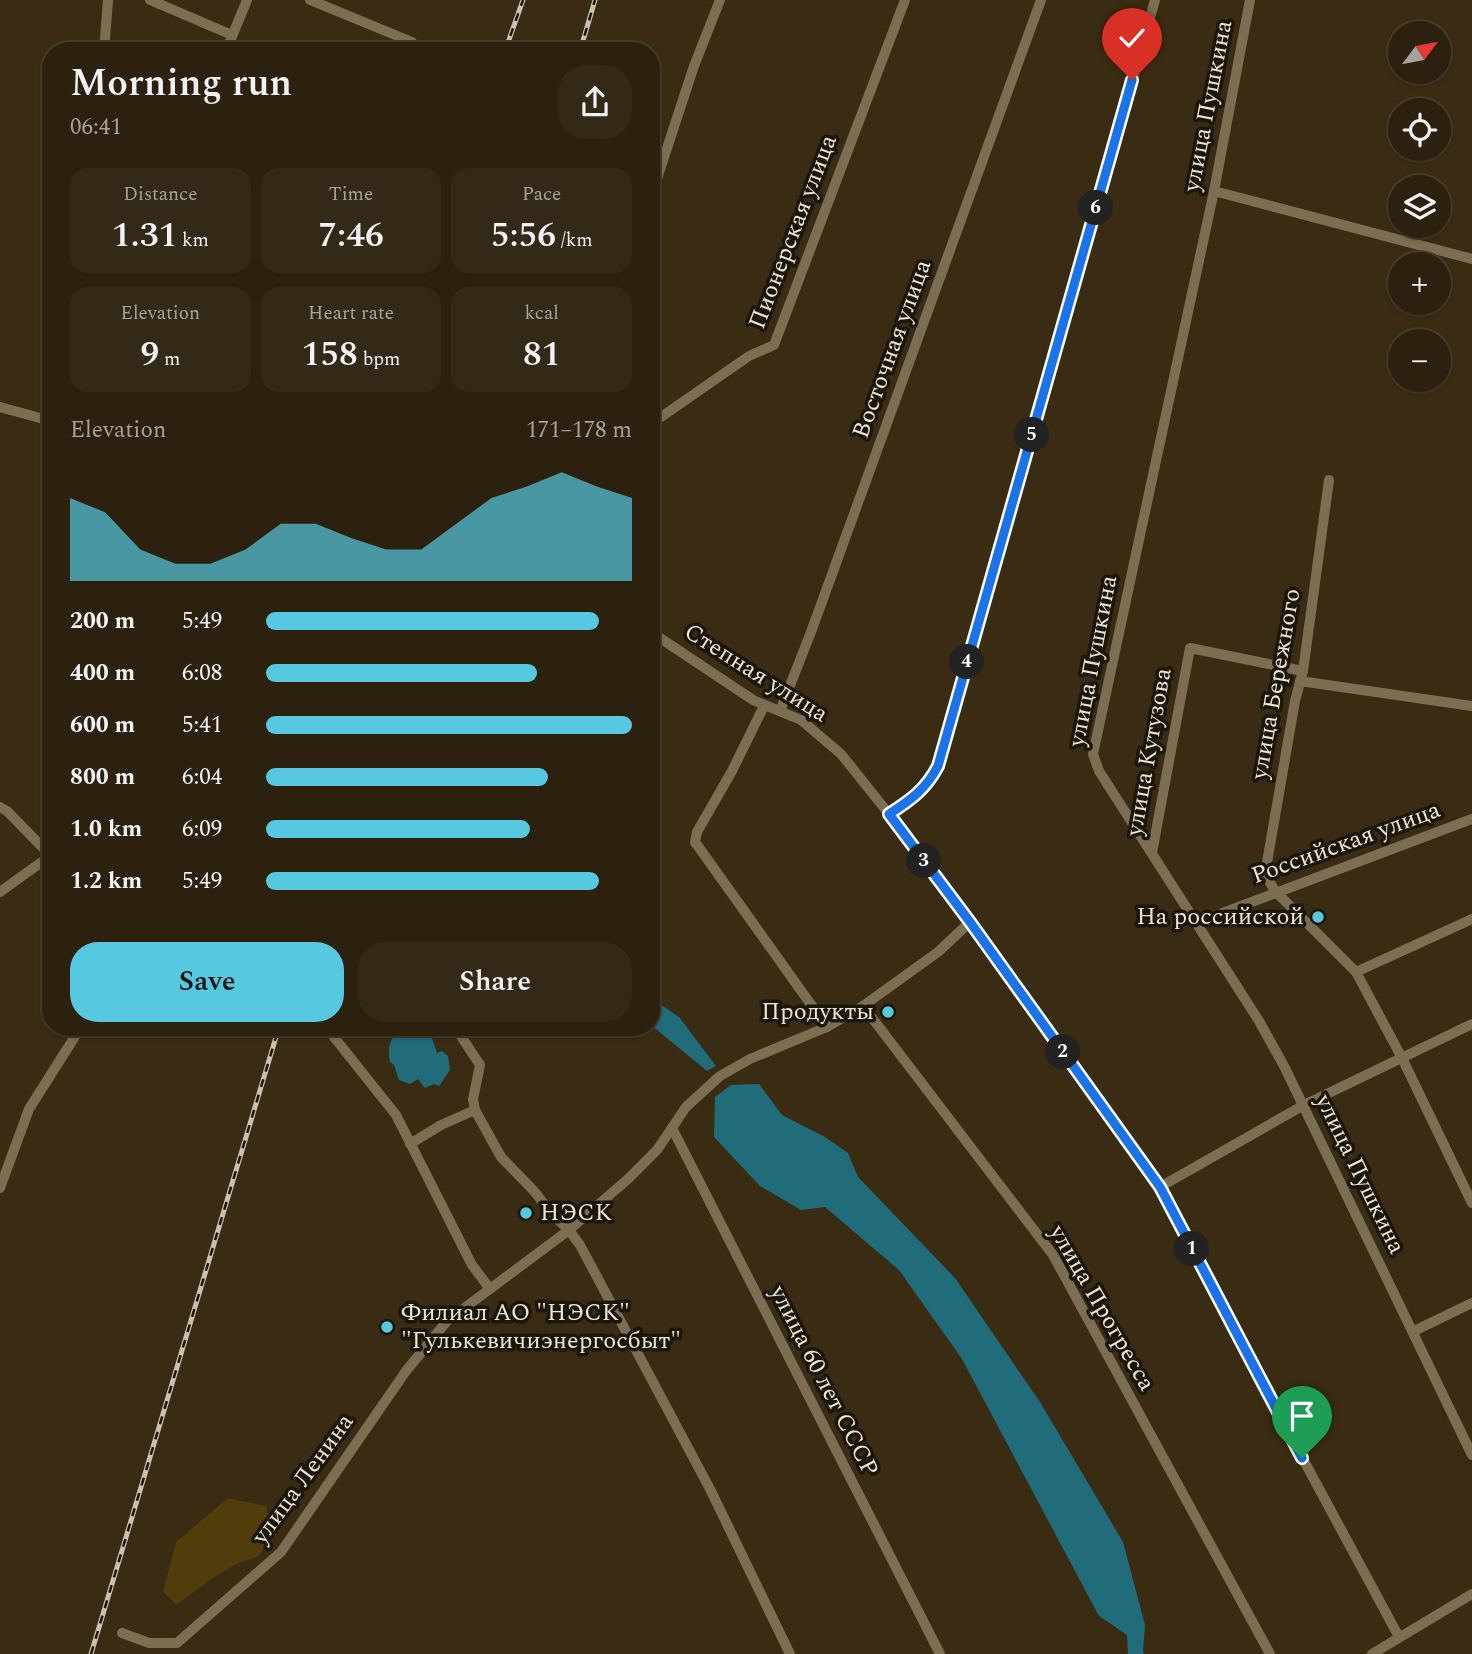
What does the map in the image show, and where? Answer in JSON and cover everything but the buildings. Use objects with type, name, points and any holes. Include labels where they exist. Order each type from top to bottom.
[{"type":"street","points":[[105,42],[108,0]]},
{"type":"street","points":[[150,0],[232,35]]},
{"type":"street","points":[[229,42],[247,0]]},
{"type":"street","points":[[310,0],[412,42]]},
{"type":"street","points":[[660,170],[694,66],[720,0]]},
{"type":"street","name":"Пионерская улица","points":[[660,418],[749,356],[774,345],[905,0]]},
{"type":"street","name":"Восточная улица","points":[[780,711],[821,606],[1041,0]]},
{"type":"street","points":[[889,814],[917,796],[929,783],[938,766],[1155,0]]},
{"type":"street","name":"улица Пушкина","points":[[1250,0],[1214,191],[1093,754],[1099,771],[1259,1021],[1304,1105],[1472,1455]]},
{"type":"street","points":[[1214,191],[1471,255]]},
{"type":"street","points":[[0,407],[42,419]]},
{"type":"street","name":"улица Бережного","points":[[1275,891],[1265,874],[1301,676],[1329,480]]},
{"type":"street","name":"Степная улица","points":[[660,638],[764,706],[801,720],[841,754],[970,922],[1160,1187],[1399,1637]]},
{"type":"street","name":"улица Кутузова","points":[[1152,853],[1190,648],[1301,676],[1472,706]]},
{"type":"street","points":[[764,706],[732,771],[697,832],[695,842],[827,1027]]},
{"type":"street","points":[[0,807],[42,847]]},
{"type":"street","name":"Российская улица","points":[[1196,923],[1472,819]]},
{"type":"street","points":[[0,892],[42,862]]},
{"type":"street","points":[[1275,891],[1356,972],[1402,1058],[1472,1203]]},
{"type":"street","points":[[1356,972],[1472,919]]},
{"type":"street","name":"улица Ленина","points":[[122,1633],[149,1643],[177,1643],[281,1552],[406,1371],[447,1321],[569,1230],[628,1179],[657,1150],[686,1107],[720,1076],[750,1059],[827,1027],[863,1006],[938,952],[970,922]]},
{"type":"street","name":"улица Прогресса","points":[[863,1006],[1053,1255],[1270,1654]]},
{"type":"street","points":[[1160,1187],[1304,1105],[1472,1024]]},
{"type":"street","points":[[0,1188],[29,1110],[75,1036]]},
{"type":"street","points":[[333,1036],[396,1115],[472,1265],[490,1289]]},
{"type":"street","points":[[461,1036],[480,1065],[474,1099],[475,1110],[501,1157],[580,1245],[710,1489],[790,1654]]},
{"type":"street","points":[[410,1144],[441,1125],[475,1110]]},
{"type":"street","name":"улица 60 лет СССР","points":[[672,1128],[940,1654]]},
{"type":"street","points":[[1414,1331],[1472,1303]]},
{"type":"street","points":[[1372,1654],[1472,1594]]},
{"type":"shaded area","points":[[228,1498],[266,1506],[273,1535],[258,1557],[235,1565],[176,1605],[163,1591],[176,1542]]},
{"type":"water","points":[[660,1004],[679,1017],[716,1066],[707,1071],[660,1032]]},
{"type":"water","points":[[431,1036],[437,1053],[442,1051],[448,1056],[450,1070],[439,1086],[434,1084],[425,1088],[418,1079],[410,1084],[399,1080],[394,1065],[390,1062],[389,1050],[393,1037]]},
{"type":"water","points":[[759,1084],[782,1115],[825,1137],[848,1153],[858,1177],[955,1278],[1040,1402],[1123,1542],[1145,1625],[1144,1654],[1128,1654],[1127,1635],[1099,1616],[962,1359],[899,1270],[825,1207],[801,1210],[760,1186],[714,1137],[715,1097],[731,1085]]},
{"type":"railway","points":[[508,42],[523,0]]},
{"type":"railway","points":[[583,42],[595,0]]},
{"type":"railway","points":[[91,1654],[276,1036]]},
{"type":"place","name":"На российской","points":[[1318,917]]},
{"type":"place","name":"Продукты","points":[[888,1012]]},
{"type":"place","name":"НЭСК","points":[[526,1213]]},
{"type":"place","name":"Филиал АО \"НЭСК\" \"Гулькевичиэнергосбыт\"","points":[[387,1327]]},
{"type":"route","points":[[1132,80],[938,766],[929,783],[917,796],[889,814],[1160,1187],[1302,1458]]}]
